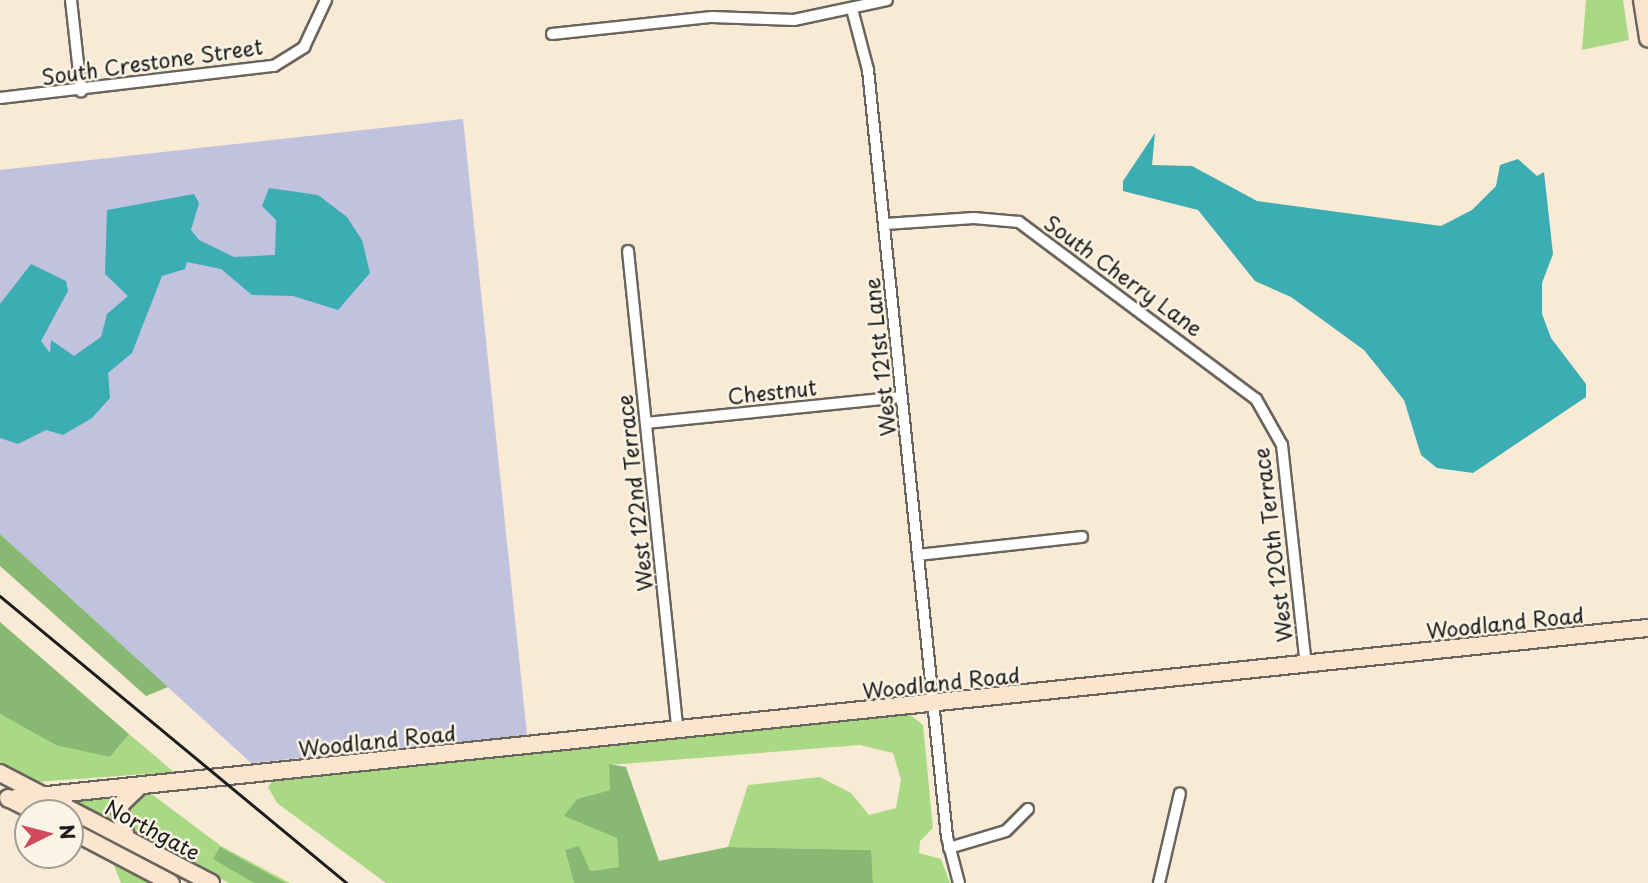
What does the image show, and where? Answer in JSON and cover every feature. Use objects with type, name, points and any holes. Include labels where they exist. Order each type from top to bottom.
[{"type":"main road","points":[[1642,0],[1648,39]]},
{"type":"main road","name":"Woodland Road","points":[[3,797],[143,786],[1648,628]]},
{"type":"main road","name":"Northgate","points":[[0,773],[211,883]]},
{"type":"main road","points":[[126,838],[118,806],[143,786]]},
{"type":"main road","name":"Northgate","points":[[84,837],[171,883]]},
{"type":"street","points":[[71,0],[81,91]]},
{"type":"street","name":"South Crestone Street","points":[[0,98],[234,74],[274,66],[304,47],[326,0]]},
{"type":"street","points":[[552,34],[712,17],[794,20],[887,0]]},
{"type":"street","name":"West 121st Lane","points":[[852,9],[867,70],[949,848],[959,883]]},
{"type":"street","name":"South Cherry Lane","points":[[885,224],[974,218],[1018,222],[1213,364]]},
{"type":"street","name":"West 122nd Terrace","points":[[628,251],[678,731]]},
{"type":"street","name":"West 120th Terrace","points":[[1213,364],[1256,399],[1282,445],[1306,664]]},
{"type":"street","name":"Chestnut","points":[[646,424],[902,397]]},
{"type":"street","points":[[918,555],[1082,537]]},
{"type":"street","points":[[1159,883],[1181,793]]},
{"type":"street","points":[[949,848],[1006,831],[1028,809]]},
{"type":"shaded area","points":[[463,119],[527,735],[251,763],[0,534],[0,170]]},
{"type":"green space","points":[[1586,0],[1623,0],[1629,40],[1582,50]]},
{"type":"green space","points":[[0,534],[168,687],[146,696],[0,566]]},
{"type":"green space","points":[[0,622],[129,734],[110,757],[56,745],[0,714]]},
{"type":"green space","points":[[0,714],[110,757],[129,734],[174,772],[36,782],[0,763]]},
{"type":"green space","points":[[909,714],[923,725],[933,828],[920,841],[919,853],[941,859],[950,883],[873,883],[870,850],[728,847],[748,785],[820,777],[851,793],[869,815],[896,808],[901,780],[893,753],[860,745],[609,765],[611,790],[577,799],[617,838],[620,867],[590,871],[565,850],[574,883],[386,883],[277,803],[268,787],[274,779]]},
{"type":"green space","points":[[609,764],[626,767],[659,861],[728,847],[871,850],[873,883],[574,883],[565,850],[579,846],[590,871],[619,867],[617,838],[564,816],[577,799],[610,790]]},
{"type":"green space","points":[[149,792],[221,846],[290,883],[229,883],[129,830],[125,808]]},
{"type":"green space","points":[[115,798],[109,820],[84,808],[84,800]]},
{"type":"green space","points":[[220,847],[285,883],[254,883],[213,859]]},
{"type":"green space","points":[[111,858],[171,883],[121,883]]},
{"type":"water","points":[[1155,133],[1152,165],[1192,166],[1257,201],[1441,226],[1472,210],[1496,186],[1500,165],[1518,159],[1537,176],[1544,172],[1553,254],[1542,283],[1542,314],[1551,338],[1586,384],[1586,397],[1473,473],[1437,468],[1421,455],[1404,400],[1364,350],[1291,297],[1255,281],[1198,210],[1123,191],[1123,181]]},
{"type":"water","points":[[269,188],[318,195],[347,217],[362,240],[370,273],[338,310],[293,296],[252,295],[221,269],[187,262],[185,269],[162,276],[132,353],[108,373],[110,398],[92,418],[63,435],[46,430],[18,444],[0,438],[0,304],[31,264],[66,281],[68,291],[41,341],[50,353],[51,340],[74,356],[101,337],[107,314],[128,296],[105,274],[107,210],[194,194],[199,203],[191,230],[199,240],[234,257],[275,255],[276,220],[262,206]]},
{"type":"railway","points":[[0,596],[347,883]]}]
